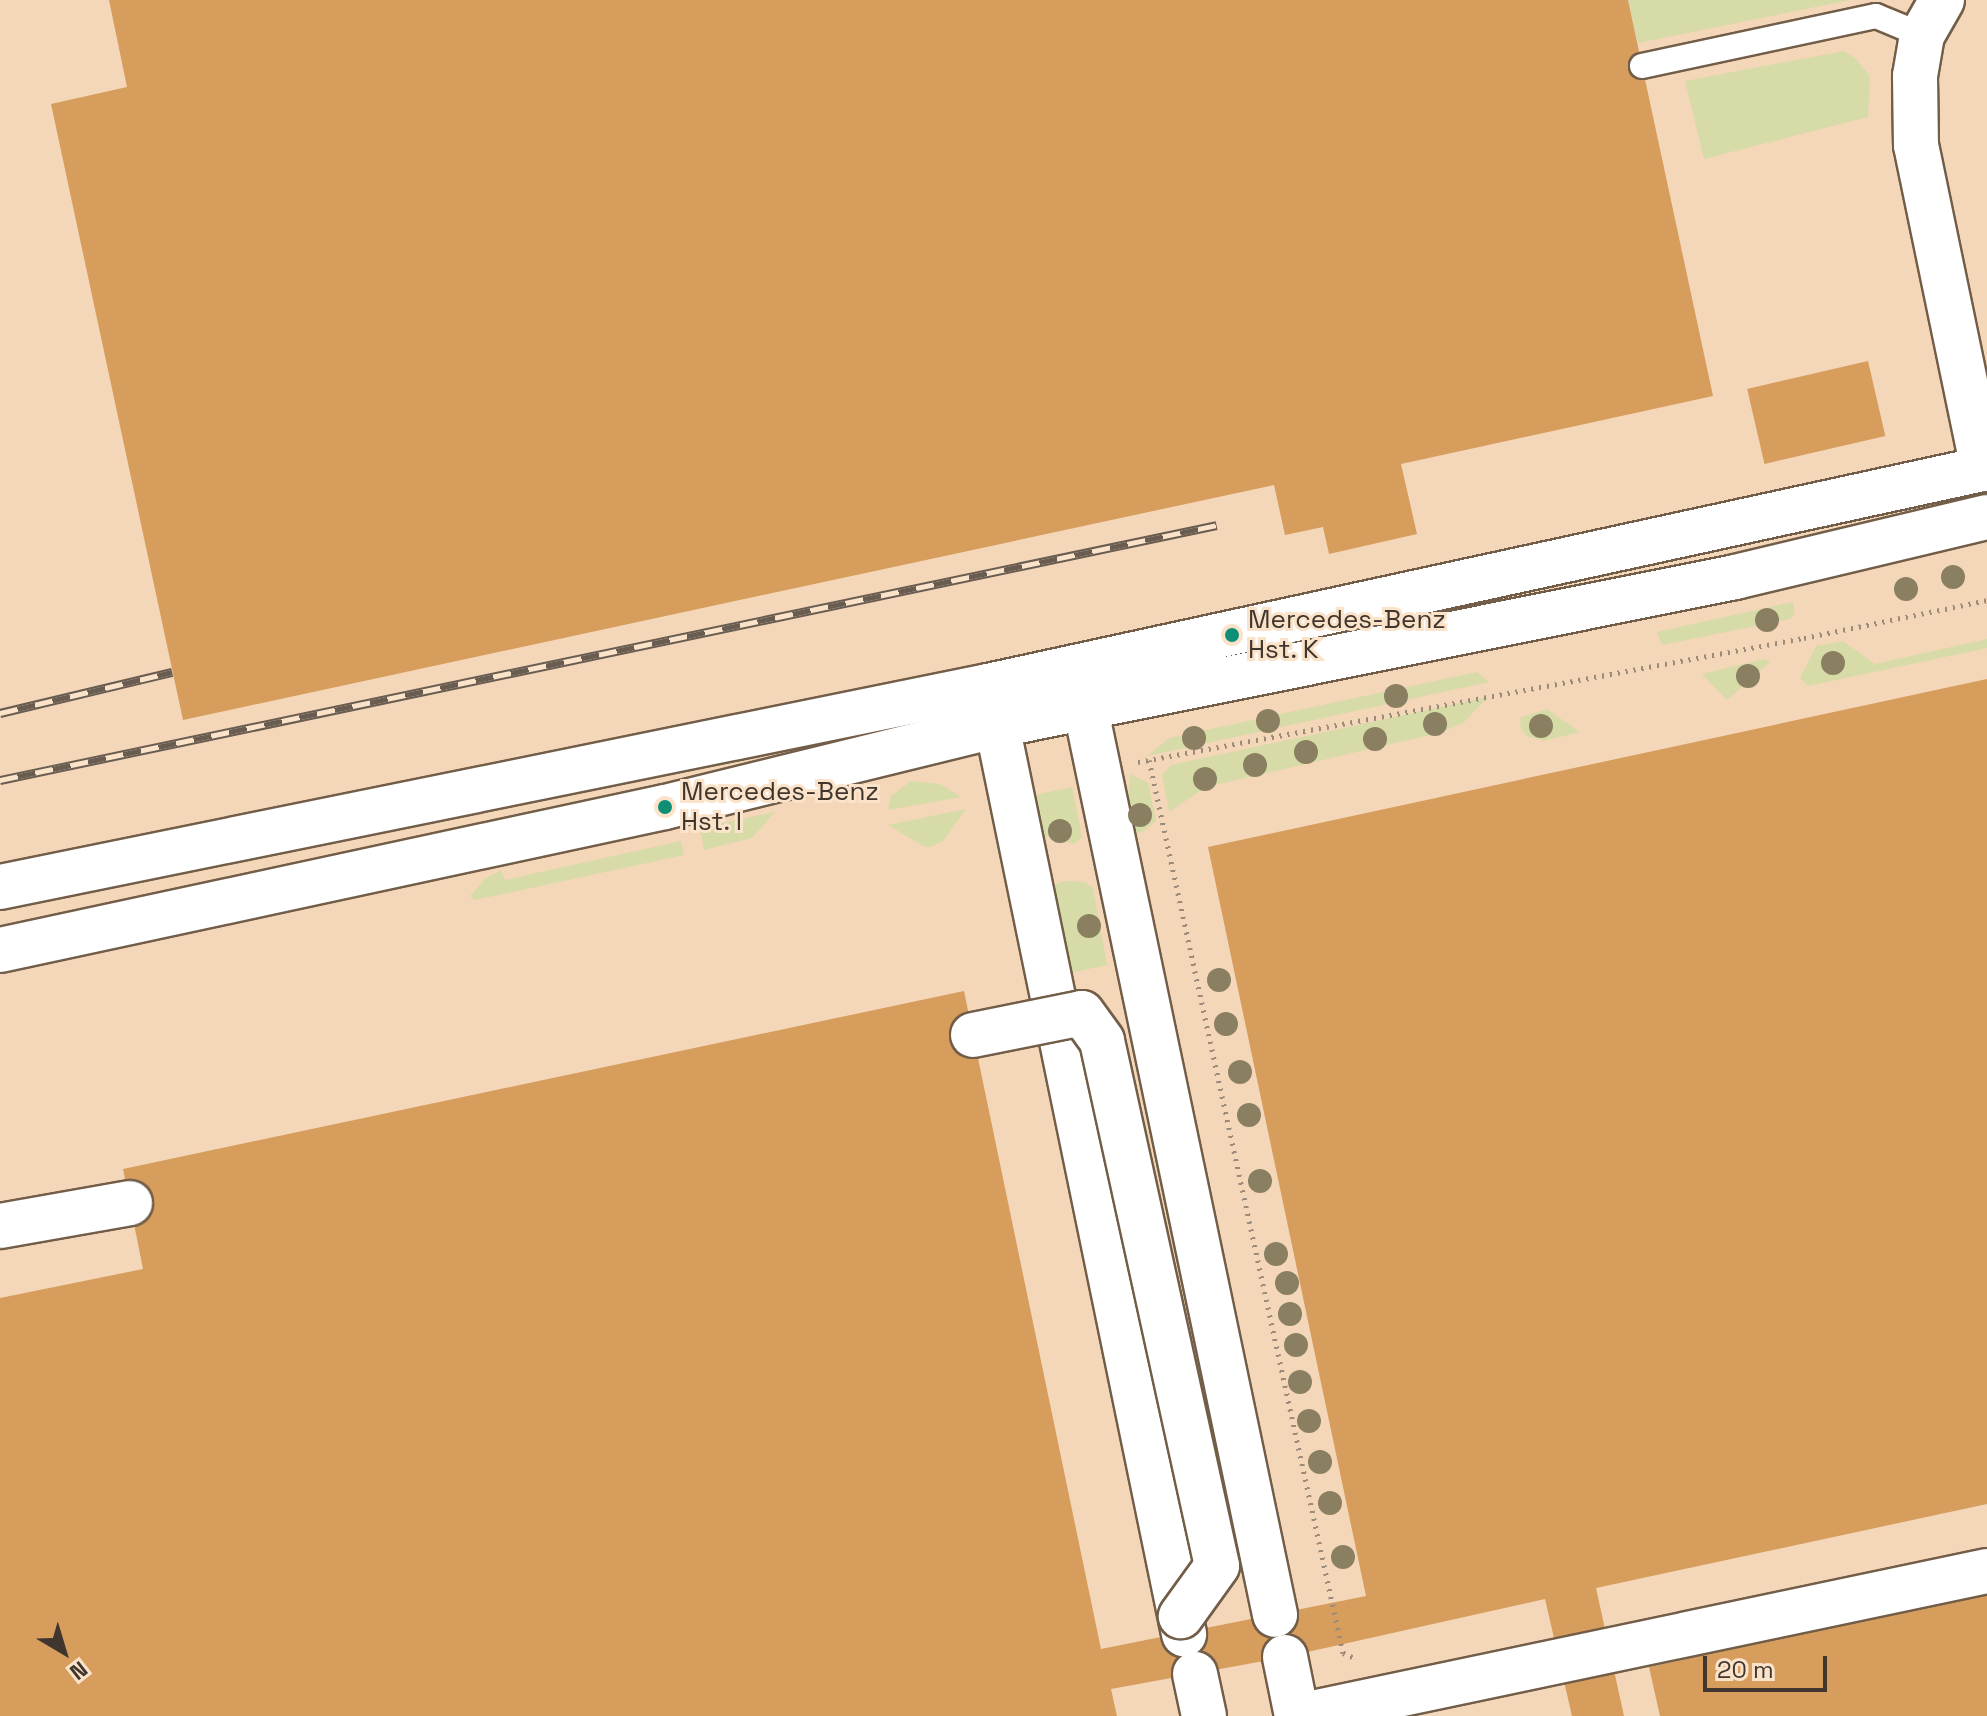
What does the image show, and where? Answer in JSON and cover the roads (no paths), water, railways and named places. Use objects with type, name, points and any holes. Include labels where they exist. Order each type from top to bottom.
[{"type":"street","points":[[1081,688],[1985,469],[1916,145],[1915,76],[1932,17]]},
{"type":"street","points":[[0,887],[1081,688],[1735,577],[1987,517]]},
{"type":"street","points":[[1081,688],[1275,1615]]},
{"type":"street","points":[[0,950],[665,807],[993,706]]},
{"type":"street","points":[[993,706],[1204,1716]]},
{"type":"street","points":[[973,1035],[1082,1013],[1102,1041],[1217,1566],[1187,1641]]},
{"type":"street","points":[[0,1226],[130,1203]]},
{"type":"street","points":[[1285,1657],[1298,1716],[1987,1571]]},
{"type":"lane","points":[[1642,66],[1876,16],[1932,17]]},
{"type":"railway","points":[[0,780],[1217,525]]},
{"type":"railway","points":[[0,713],[172,672]]},
{"type":"place","name":"Mercedes-Benz Hst. K","points":[[1232,635]]},
{"type":"place","name":"Mercedes-Benz Hst. I","points":[[665,807]]}]
